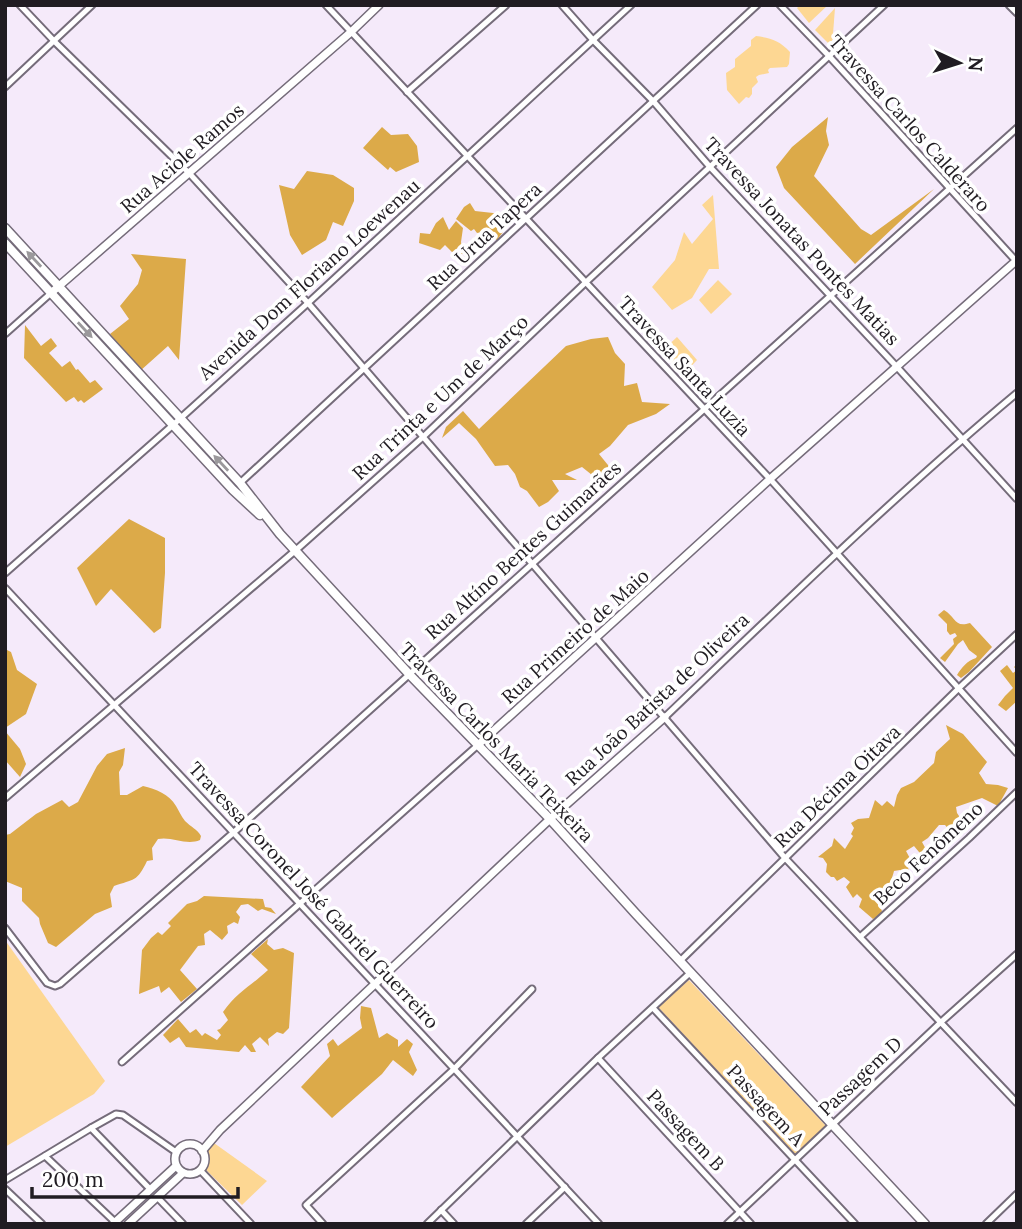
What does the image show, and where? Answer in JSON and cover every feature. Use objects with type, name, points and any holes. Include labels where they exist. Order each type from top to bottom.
[{"type":"main road","name":"Travessa Carlos Maria Teixeira","points":[[5,228],[240,483],[281,534]]},
{"type":"main road","name":"Travessa Carlos Maria Teixeira","points":[[5,243],[233,490],[281,534],[409,674],[550,819],[925,1224]]},
{"type":"street","points":[[20,5],[189,173],[308,303],[785,858],[1017,1103]]},
{"type":"street","points":[[5,88],[92,5]]},
{"type":"street","name":"Travessa Santa Luzia","points":[[326,5],[770,480],[1017,754]]},
{"type":"street","name":"Rua Aciole Ramos","points":[[5,334],[379,5]]},
{"type":"street","points":[[407,92],[506,5]]},
{"type":"street","name":"Travessa Jonatas Pontes Matias","points":[[562,5],[1017,499]]},
{"type":"street","name":"Avenida Dom Floriano Loewenau","points":[[5,573],[308,303],[631,5]]},
{"type":"street","name":"Rua Urua Tapera","points":[[233,490],[757,5]]},
{"type":"street","name":"Travessa Carlos Calderaro","points":[[780,5],[1016,261]]},
{"type":"street","name":"Rua Trinta e Um de Março","points":[[5,798],[423,438],[884,5]]},
{"type":"street","points":[[1009,5],[1017,13]]},
{"type":"street","name":"Rua Altíno Bentes Guimarães","points":[[5,928],[47,983],[55,986],[60,984],[233,833],[1017,128]]},
{"type":"street","name":"Rua Primeiro de Maio","points":[[122,1062],[1016,261]]},
{"type":"street","name":"Rua João Batista de Oliveira","points":[[202,1151],[220,1130],[550,819],[961,439],[1017,393]]},
{"type":"street","name":"Travessa Coronel José Gabriel Guerreiro","points":[[5,588],[599,1224]]},
{"type":"street","name":"Rua Décima Oitava","points":[[680,961],[1017,634]]},
{"type":"street","name":"Beco Fenômeno","points":[[860,937],[1017,792]]},
{"type":"street","name":"Passagem D","points":[[727,1224],[832,1123],[1017,954]]},
{"type":"street","points":[[427,1224],[691,972]]},
{"type":"street","points":[[323,1224],[306,1205],[454,1069],[532,989]]},
{"type":"street","name":"Passagem A","points":[[653,1008],[855,1224]]},
{"type":"street","name":"Passagem B","points":[[598,1058],[751,1224]]},
{"type":"street","points":[[5,1180],[91,1128],[120,1114],[176,1152]]},
{"type":"street","points":[[91,1128],[150,1189]]},
{"type":"street","points":[[188,1144],[202,1151],[205,1161],[200,1170],[192,1174],[183,1173],[176,1166],[176,1152],[183,1146],[188,1144]]},
{"type":"street","points":[[45,1156],[114,1223],[176,1166]]},
{"type":"street","points":[[200,1170],[251,1224]]},
{"type":"street","points":[[128,1224],[183,1173]]},
{"type":"street","points":[[526,1224],[565,1187]]},
{"type":"street","points":[[5,1189],[42,1224]]},
{"type":"street","points":[[986,1224],[1017,1194]]},
{"type":"street","points":[[157,1197],[183,1224]]},
{"type":"street","points":[[441,1210],[454,1224]]},
{"type":"shaded area","points":[[800,5],[828,5],[809,23],[797,8]]},
{"type":"shaded area","points":[[835,8],[832,47],[815,30]]},
{"type":"shaded area","points":[[756,36],[775,40],[786,48],[790,52],[789,64],[787,67],[770,68],[769,73],[756,77],[758,82],[752,88],[752,94],[739,104],[727,90],[726,73],[735,67],[735,59],[751,46],[751,40]]},
{"type":"shaded area","points":[[828,117],[826,131],[829,145],[814,176],[861,229],[871,235],[934,189],[855,264],[784,188],[776,167],[792,147]]},
{"type":"shaded area","points":[[382,127],[391,135],[408,134],[417,146],[419,162],[396,172],[390,167],[388,170],[363,148]]},
{"type":"shaded area","points":[[307,171],[333,175],[354,188],[354,201],[343,226],[333,222],[326,240],[302,255],[290,235],[279,185],[294,189]]},
{"type":"shaded area","points":[[713,195],[719,269],[709,269],[692,298],[672,310],[652,287],[675,260],[684,232],[692,244],[713,219],[702,205]]},
{"type":"shaded area","points":[[470,203],[475,211],[502,214],[500,221],[503,232],[497,240],[482,232],[477,233],[474,229],[471,231],[456,219]]},
{"type":"shaded area","points":[[443,217],[449,230],[456,221],[463,228],[463,254],[452,252],[445,245],[440,250],[419,243],[420,233],[430,234]]},
{"type":"shaded area","points":[[131,254],[186,259],[179,360],[168,346],[140,371],[110,334],[129,319],[120,306],[138,284],[142,270]]},
{"type":"shaded area","points":[[718,280],[732,294],[711,314],[699,300]]},
{"type":"shaded area","points":[[25,325],[41,346],[51,338],[57,346],[49,353],[62,367],[70,361],[90,383],[95,380],[103,389],[84,403],[81,400],[78,402],[74,397],[66,402],[24,358]]},
{"type":"shaded area","points":[[608,337],[615,353],[625,364],[624,386],[637,383],[642,402],[670,404],[656,414],[628,425],[610,446],[599,454],[612,470],[602,483],[582,467],[565,474],[577,480],[552,480],[559,491],[539,507],[527,491],[520,487],[508,465],[495,466],[476,439],[459,423],[442,438],[446,427],[463,411],[479,429],[566,346]]},
{"type":"shaded area","points":[[677,337],[697,360],[683,375],[662,351]]},
{"type":"shaded area","points":[[129,519],[165,538],[161,628],[154,633],[111,589],[96,606],[77,568]]},
{"type":"shaded area","points":[[944,610],[958,623],[970,623],[992,647],[961,678],[957,675],[961,669],[977,656],[963,640],[945,662],[940,658],[954,644],[953,639],[957,636],[955,633],[950,635],[947,624],[938,615]]},
{"type":"shaded area","points":[[5,649],[11,652],[17,670],[37,684],[26,714],[5,728]]},
{"type":"shaded area","points":[[1007,665],[1013,673],[1017,670],[1017,701],[1006,711],[998,705],[1013,688],[1000,671]]},
{"type":"shaded area","points":[[946,725],[963,734],[987,762],[979,773],[986,784],[1008,788],[998,806],[982,798],[956,807],[961,819],[960,827],[953,834],[945,825],[939,825],[922,842],[928,853],[924,858],[914,846],[906,851],[913,864],[908,867],[910,876],[907,877],[900,870],[894,871],[888,886],[875,896],[882,911],[873,919],[859,907],[862,899],[857,894],[853,898],[846,887],[850,882],[844,877],[837,881],[831,877],[826,872],[827,864],[823,858],[818,857],[832,846],[834,838],[845,849],[853,836],[851,834],[854,828],[851,823],[869,818],[875,800],[882,806],[887,801],[894,807],[901,788],[914,782],[934,763],[936,752],[950,739]]},
{"type":"shaded area","points":[[5,731],[20,749],[26,764],[20,777],[5,760]]},
{"type":"shaded area","points":[[125,748],[123,765],[119,772],[120,795],[127,795],[143,786],[162,793],[170,798],[185,821],[201,836],[200,840],[190,842],[158,839],[152,848],[153,860],[147,861],[134,879],[114,886],[110,894],[112,907],[95,914],[56,947],[48,943],[39,918],[22,901],[22,888],[5,881],[5,835],[62,800],[69,807],[78,802],[97,766],[107,754]]},
{"type":"shaded area","points":[[204,896],[263,899],[265,907],[271,908],[276,914],[262,909],[258,911],[248,904],[241,905],[236,912],[240,917],[238,924],[234,922],[227,926],[228,933],[222,940],[210,930],[204,934],[205,945],[198,946],[180,970],[197,989],[181,1002],[169,987],[161,993],[159,986],[139,994],[142,950],[158,932],[162,935],[171,926],[168,923],[187,904]]},
{"type":"shaded area","points":[[268,939],[267,944],[274,950],[283,948],[294,953],[289,1028],[283,1034],[277,1032],[268,1039],[269,1046],[260,1037],[252,1044],[256,1052],[251,1052],[245,1045],[239,1052],[186,1047],[179,1037],[170,1043],[163,1035],[178,1019],[190,1033],[196,1029],[202,1036],[205,1033],[217,1040],[221,1035],[217,1030],[228,1020],[223,1012],[228,1005],[268,970],[251,954]]},
{"type":"shaded area","points":[[5,940],[105,1081],[94,1094],[5,1147]]},
{"type":"shaded area","points":[[689,980],[826,1126],[796,1155],[658,1007]]},
{"type":"shaded area","points":[[361,1006],[371,1008],[379,1038],[387,1033],[398,1040],[398,1047],[407,1039],[413,1044],[409,1052],[417,1070],[413,1076],[393,1060],[382,1074],[332,1118],[301,1087],[330,1056],[327,1044],[333,1039],[338,1046],[362,1028]]},
{"type":"shaded area","points":[[214,1143],[267,1181],[242,1205],[206,1170],[207,1150]]}]
